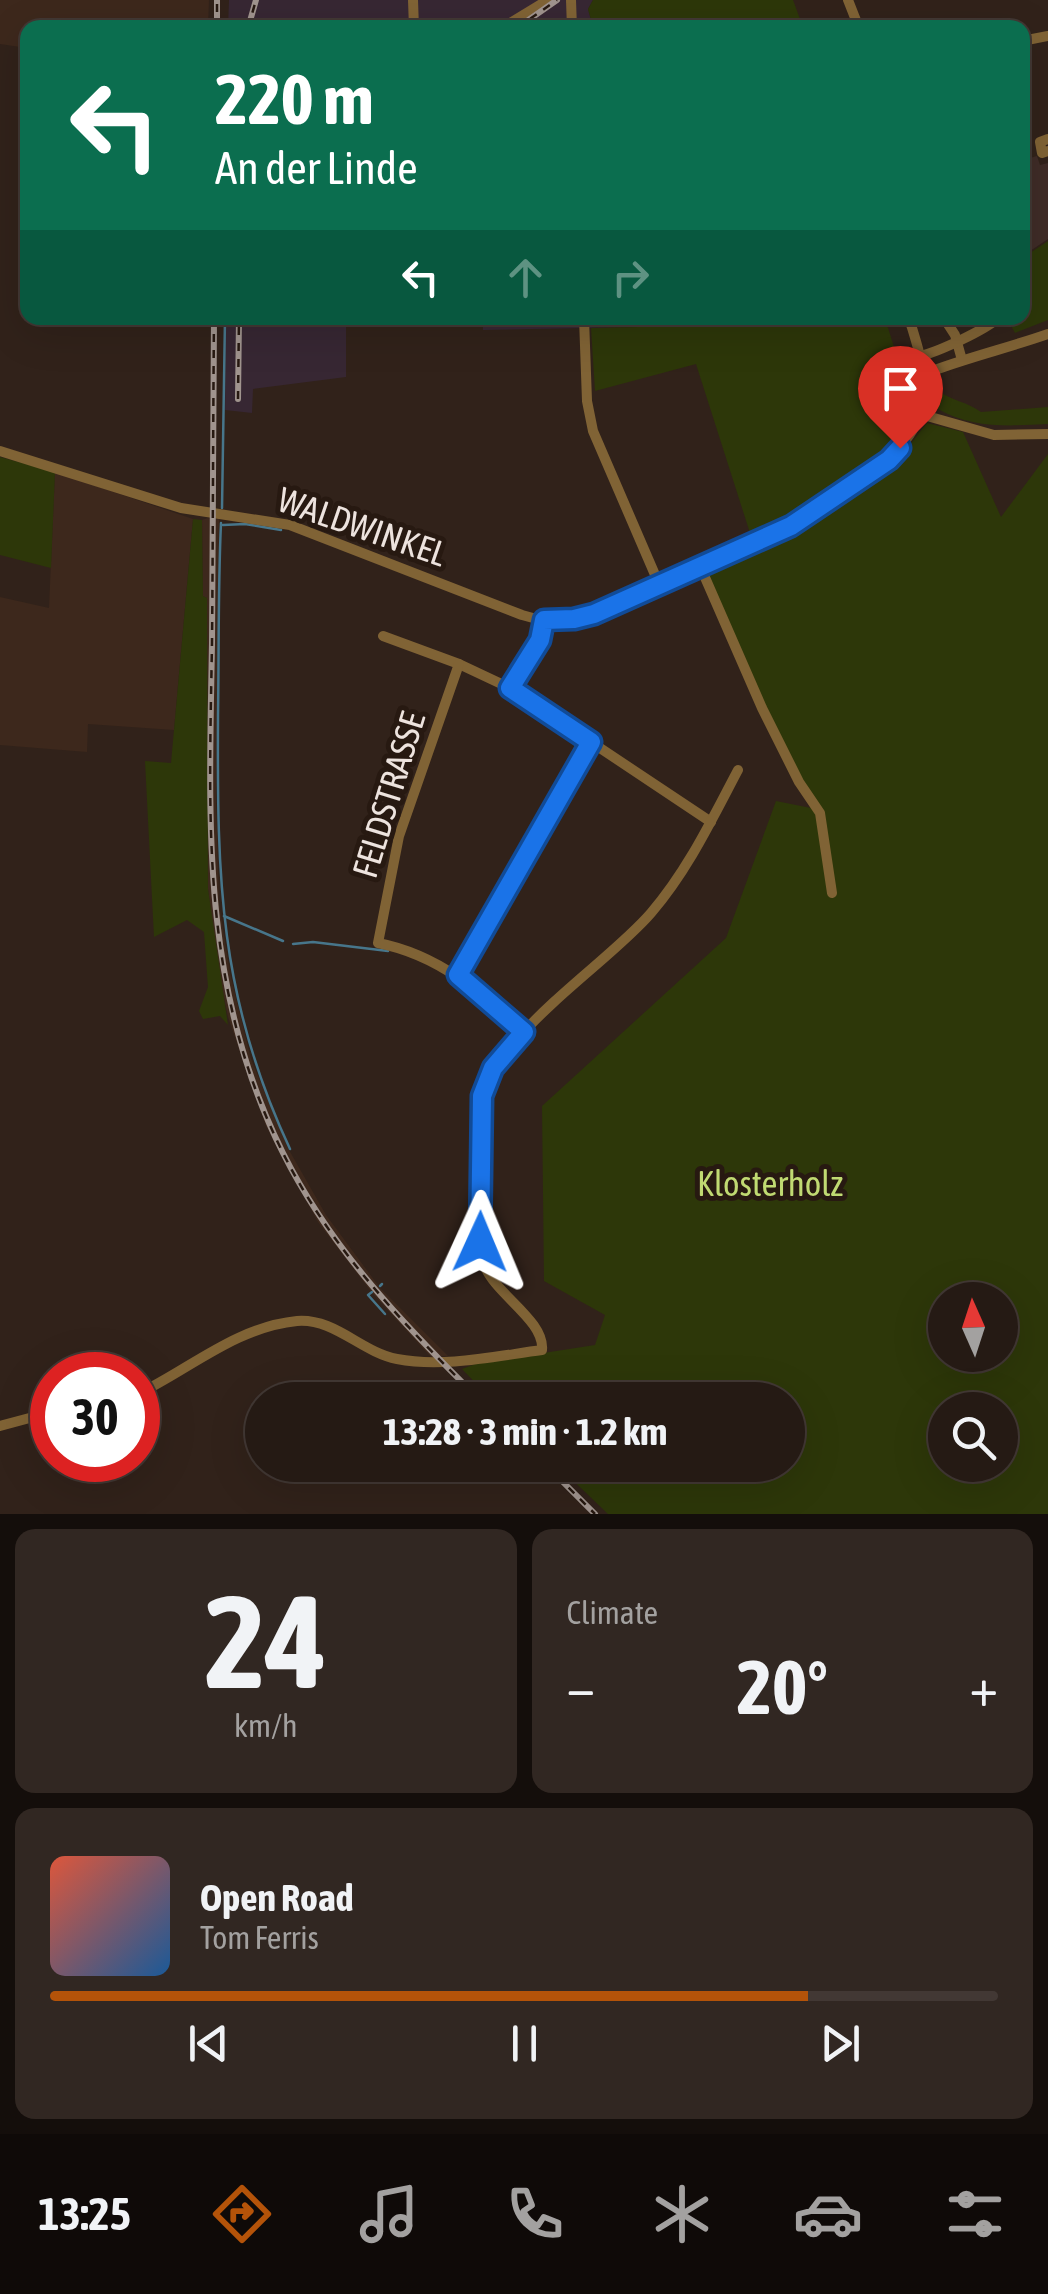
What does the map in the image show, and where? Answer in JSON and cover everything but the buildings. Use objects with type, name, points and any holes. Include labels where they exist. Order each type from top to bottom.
[{"type":"street","points":[[514,20],[548,0]]},
{"type":"street","points":[[1048,139],[1040,142],[1042,153],[1048,152]]},
{"type":"street","points":[[584,325],[587,402],[593,431],[659,584]]},
{"type":"street","points":[[910,325],[920,356],[924,392],[920,414],[994,435],[1048,434]]},
{"type":"street","points":[[948,325],[962,360]]},
{"type":"street","points":[[920,356],[972,336],[988,325]]},
{"type":"street","points":[[935,370],[1048,334]]},
{"type":"street","name":"WALDWINKEL","points":[[0,451],[181,508],[290,525],[522,615],[544,620],[574,619],[594,614],[791,526],[880,467],[900,448],[920,414]]},
{"type":"street","points":[[700,566],[768,721],[820,813],[832,893]]},
{"type":"street","points":[[510,688],[540,640],[544,620]]},
{"type":"street","points":[[382,636],[459,664],[510,688],[711,822]]},
{"type":"street","name":"FELDSTRASSE","points":[[458,975],[422,956],[378,944],[399,836],[459,664]]},
{"type":"street","points":[[524,1032],[458,975],[591,742]]},
{"type":"street","points":[[160,1381],[226,1343],[299,1321],[328,1326],[395,1359],[441,1361],[542,1350],[541,1335],[487,1272],[480,1242],[482,1096],[493,1068],[524,1032],[650,914],[689,861],[738,770]]},
{"type":"street","points":[[0,1426],[30,1418]]},
{"type":"shaded area","points":[[0,0],[209,0],[208,20],[20,20],[20,47],[0,44]]},
{"type":"shaded area","points":[[229,0],[593,0],[588,9],[591,20],[228,20]]},
{"type":"shaded area","points":[[1037,156],[1040,165],[1048,163],[1048,239],[1030,251],[1030,158]]},
{"type":"shaded area","points":[[226,325],[346,325],[346,377],[253,389],[252,413],[225,410]]},
{"type":"shaded area","points":[[483,325],[684,326],[483,330]]},
{"type":"shaded area","points":[[55,472],[193,519],[174,730],[88,724],[87,752],[0,745],[0,597],[49,608]]},
{"type":"shaded area","points":[[219,519],[219,903],[230,973],[251,1059],[289,1150],[326,1215],[380,1288],[448,1356],[431,1357],[373,1294],[318,1222],[266,1126],[228,1017],[208,889],[207,598],[203,596],[202,520]]},
{"type":"green space","points":[[593,0],[793,0],[800,20],[591,20],[588,9]]},
{"type":"green space","points":[[1048,241],[1048,320],[1015,333],[1011,325],[1030,325],[1030,253]]},
{"type":"green space","points":[[887,325],[912,405],[916,397],[907,429],[886,456],[838,492],[785,524],[750,533],[696,364],[595,391],[591,328]]},
{"type":"green space","points":[[937,390],[981,412],[1048,407],[1048,424],[1005,425],[963,420],[936,408],[933,393]]},
{"type":"green space","name":"Klosterholz","points":[[927,423],[963,432],[1001,517],[1048,454],[1048,1514],[608,1514],[575,1482],[805,1482],[805,1382],[475,1382],[462,1369],[478,1363],[595,1345],[605,1315],[544,1281],[542,1106],[726,938],[776,801],[811,808],[703,569],[826,510],[897,460]]},
{"type":"green space","points":[[0,457],[55,472],[51,568],[0,555]]},
{"type":"green space","points":[[193,519],[202,520],[203,596],[207,598],[208,889],[228,1025],[220,1016],[203,1019],[199,1011],[208,987],[204,932],[187,920],[154,937],[145,761],[171,763]]},
{"type":"waterway","points":[[222,508],[225,325]]},
{"type":"waterway","points":[[221,523],[218,774],[227,936],[249,1040],[266,1094],[290,1149]]},
{"type":"waterway","points":[[223,525],[281,530]]},
{"type":"waterway","points":[[224,916],[283,941]]},
{"type":"waterway","points":[[293,944],[313,942],[388,951]]},
{"type":"waterway","points":[[372,1292],[368,1295],[385,1314]]},
{"type":"railway","points":[[217,0],[217,20]]},
{"type":"railway","points":[[250,20],[256,0]]},
{"type":"railway","points":[[528,20],[557,0]]},
{"type":"railway","points":[[214,325],[211,839],[223,966],[236,1028],[256,1091],[283,1153],[323,1222],[397,1314],[462,1382]]},
{"type":"railway","points":[[238,399],[239,325]]},
{"type":"railway","points":[[563,1482],[595,1514]]},
{"type":"route","points":[[480,1242],[482,1096],[493,1068],[524,1032],[458,975],[591,742],[510,688],[540,640],[544,620],[594,614],[774,535],[870,474],[900,448]]}]
